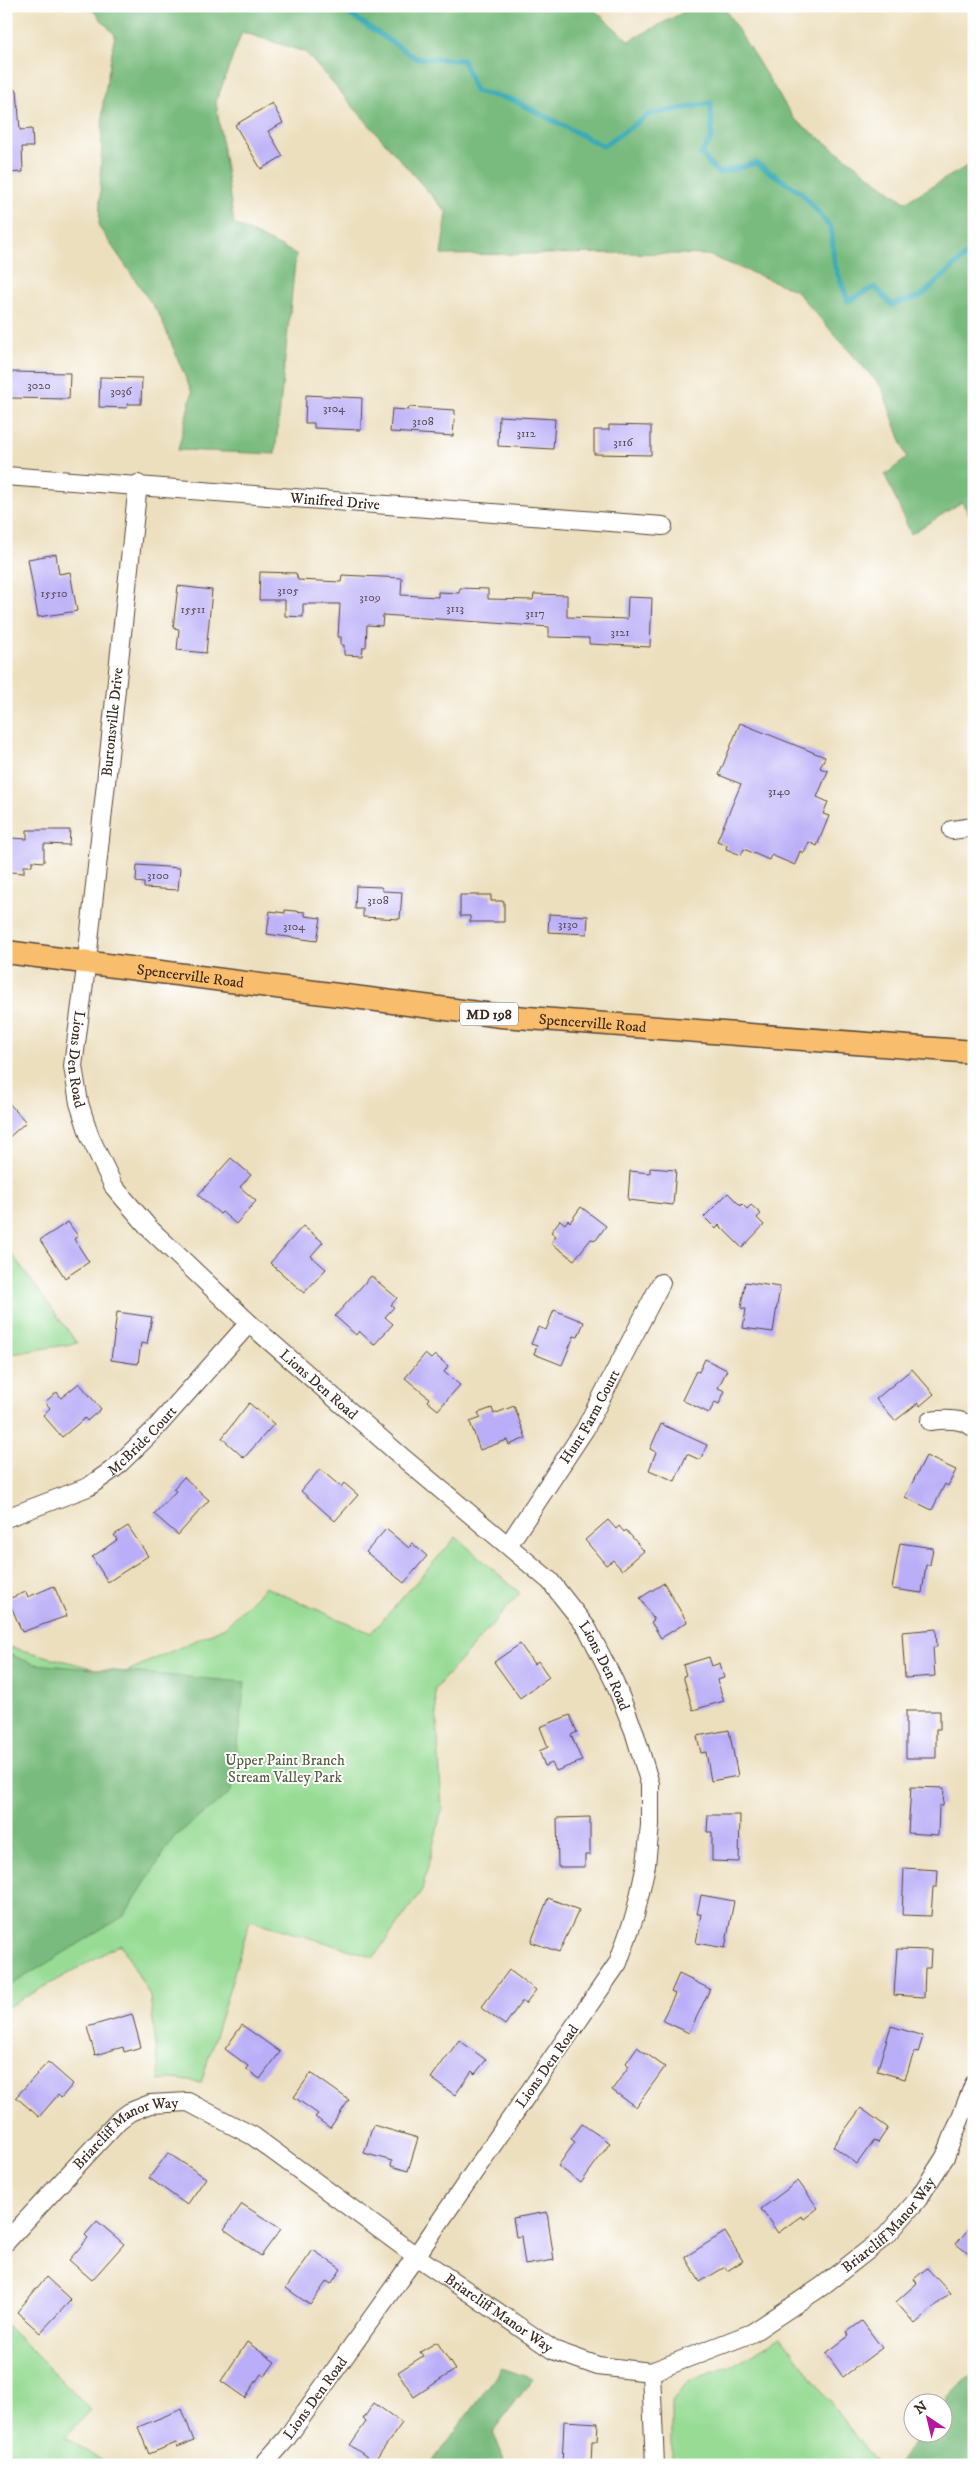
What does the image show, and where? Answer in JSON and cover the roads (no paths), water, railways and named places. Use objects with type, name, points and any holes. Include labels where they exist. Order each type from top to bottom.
[{"type":"main road","name":"Spencerville Road","points":[[6,952],[87,960],[501,1016],[974,1052]]},
{"type":"street","name":"Winifred Drive","points":[[6,476],[138,484],[663,526]]},
{"type":"street","name":"Burtonsville Drive","points":[[87,960],[138,484]]},
{"type":"street","points":[[952,830],[974,827]]},
{"type":"street","name":"Lions Den Road","points":[[87,960],[73,1066],[79,1102],[90,1137],[114,1187],[150,1229],[250,1323],[402,1457],[550,1581],[587,1628],[614,1681],[634,1731],[650,1784],[650,1825],[646,1865],[635,1915],[618,1963],[416,2256],[286,2439],[263,2465]]},
{"type":"street","name":"Hunt Farm Court","points":[[508,1544],[585,1429],[660,1283]]},
{"type":"street","name":"McBride Court","points":[[6,1518],[88,1487],[115,1468],[154,1430],[250,1323]]},
{"type":"street","points":[[930,1421],[942,1419],[968,1423],[974,1428]]},
{"type":"street","name":"Briarcliff Manor Way","points":[[6,2242],[95,2146],[130,2112],[150,2104],[188,2102],[253,2136],[416,2256],[553,2350],[598,2366],[651,2372],[752,2333],[821,2287],[886,2236],[918,2199],[945,2158],[974,2084]]},
{"type":"street","points":[[651,2372],[655,2465]]},
{"type":"waterway","points":[[337,6],[416,58],[463,60],[475,91],[513,100],[603,146],[648,115],[711,103],[712,138],[701,154],[718,173],[756,163],[802,193],[831,228],[835,266],[848,301],[875,287],[892,305],[921,296],[968,254],[974,262]]},
{"type":"park label","name":"Upper Paint Branch Stream Valley Park","points":[[285,1768]]}]
